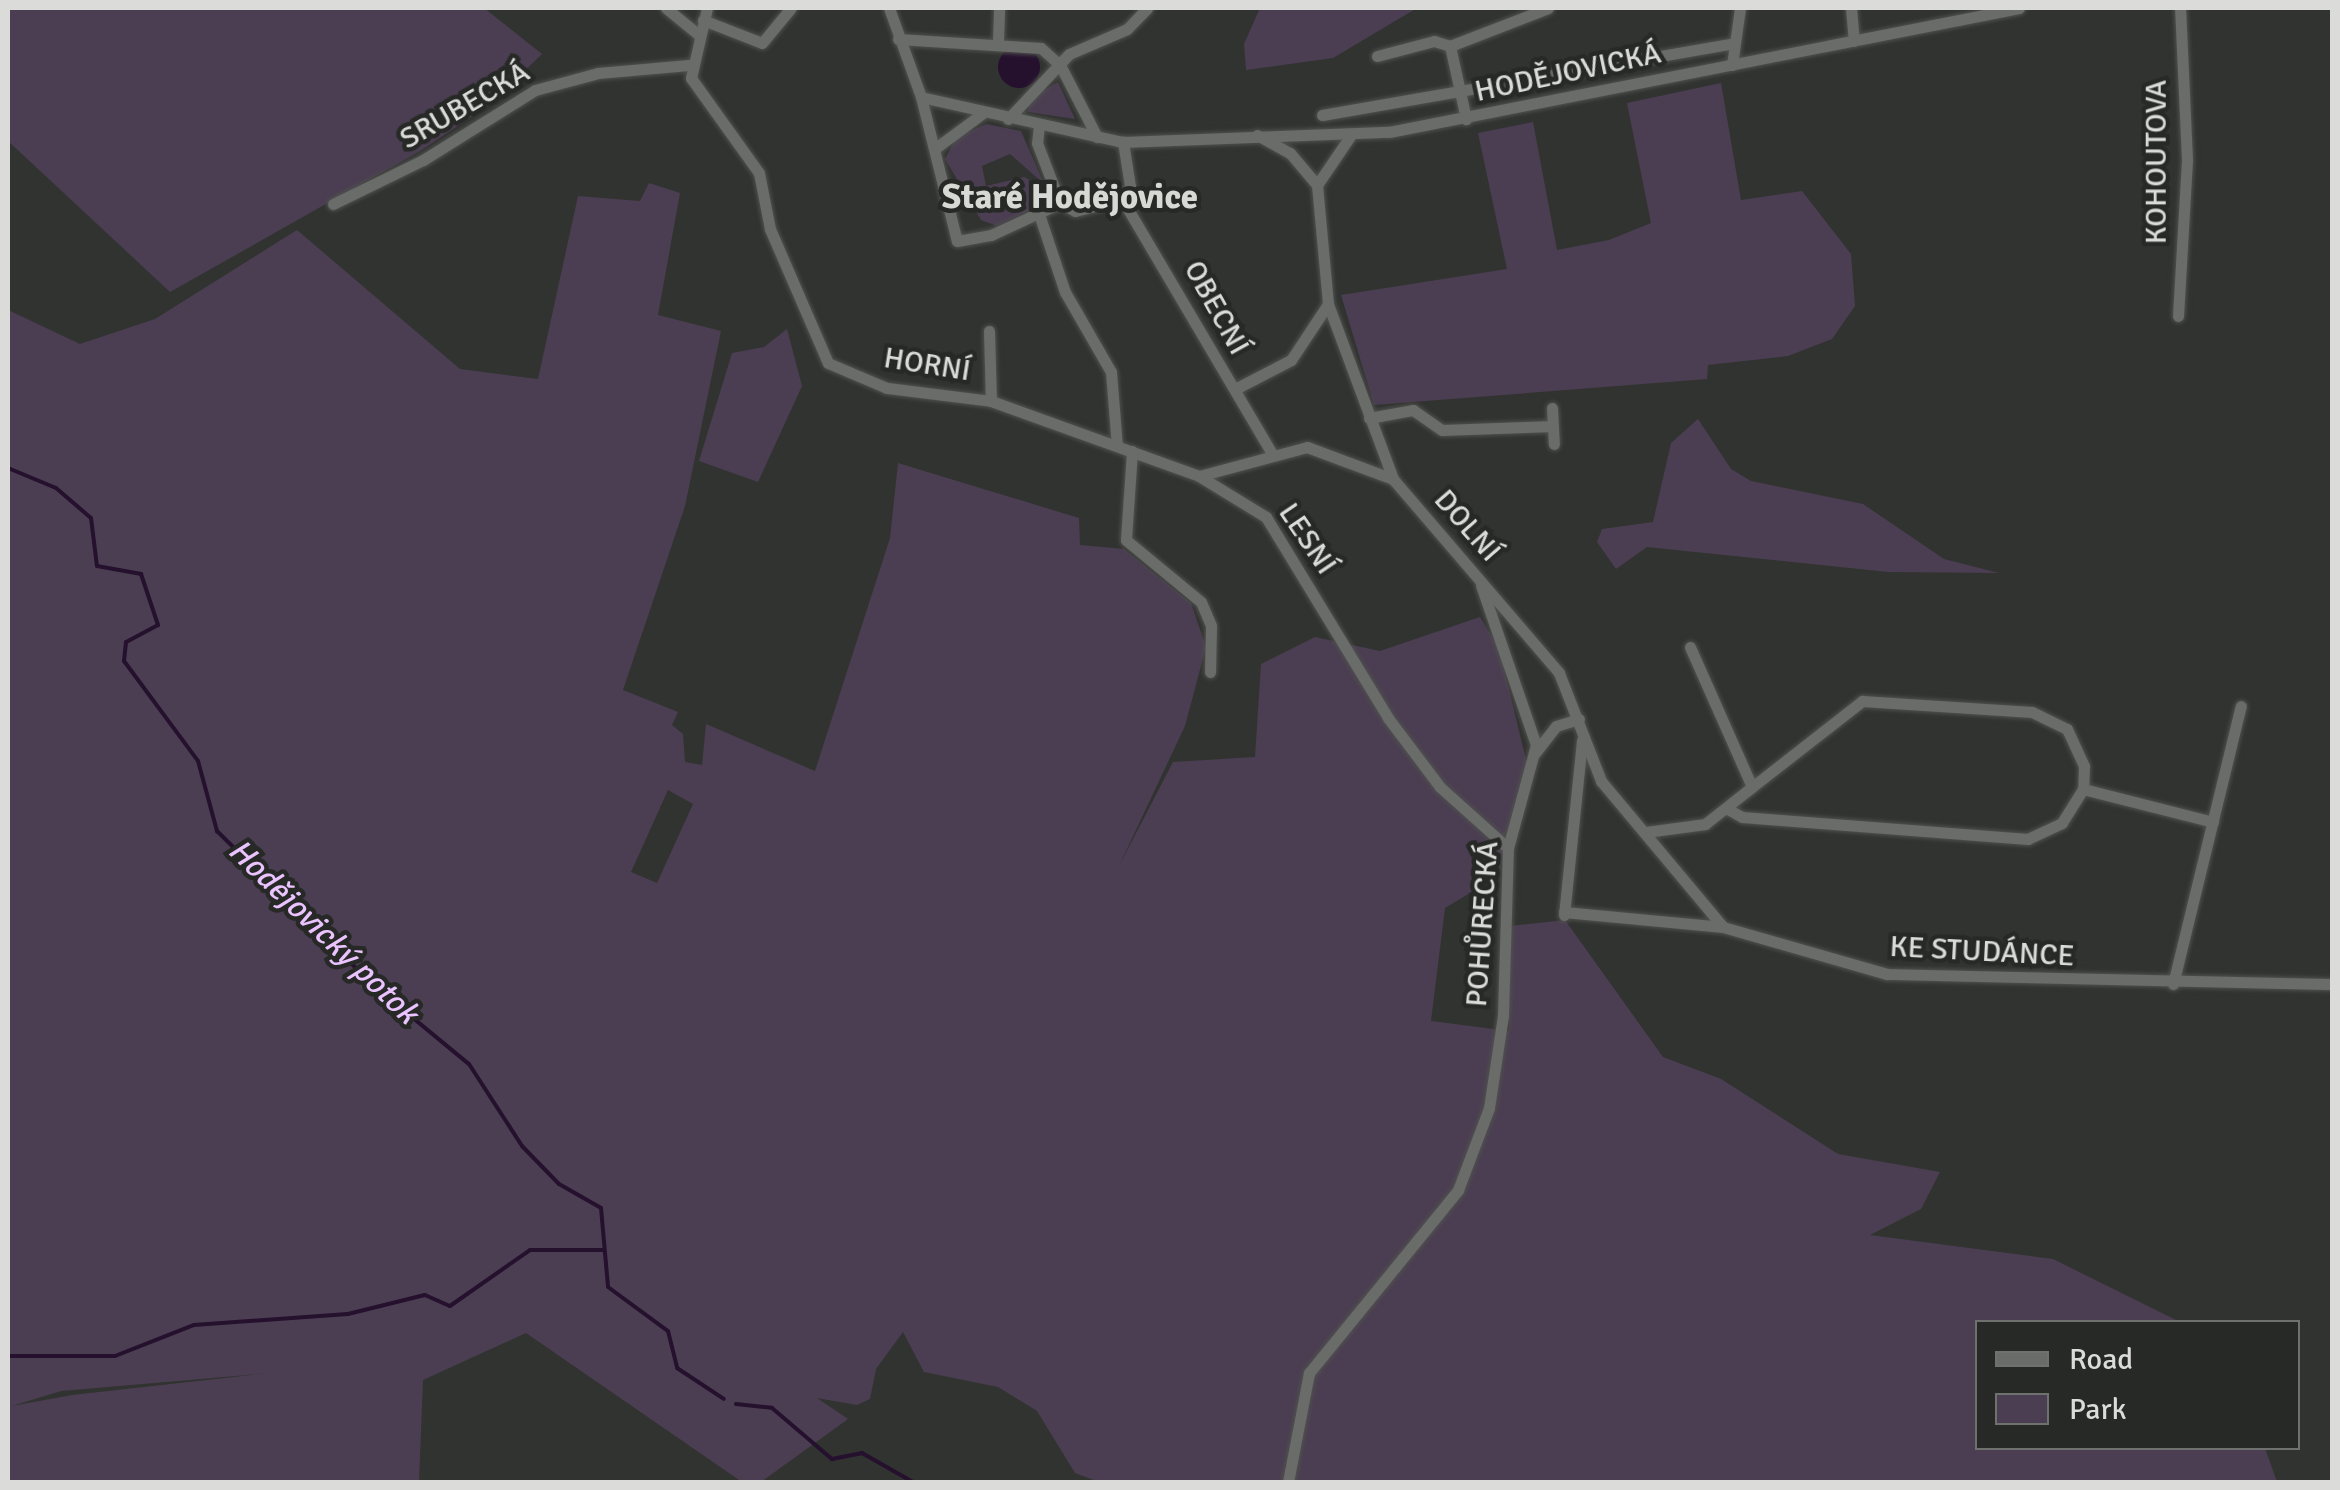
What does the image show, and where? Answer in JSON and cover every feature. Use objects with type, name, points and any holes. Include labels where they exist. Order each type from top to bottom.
[{"type":"street","points":[[666,8],[699,35]]},
{"type":"street","points":[[688,65],[705,14],[762,43],[790,8]]},
{"type":"street","points":[[890,8],[922,97],[957,241],[1040,217],[1060,203]]},
{"type":"street","points":[[998,41],[999,8]]},
{"type":"street","points":[[1008,118],[1060,65],[1128,28],[1147,8]]},
{"type":"street","points":[[1377,56],[1434,41],[1450,46],[1548,8]]},
{"type":"street","points":[[1732,65],[1740,8]]},
{"type":"street","points":[[1851,8],[1854,41]]},
{"type":"street","name":"HODĚJOVICKÁ","points":[[922,97],[1123,142],[1351,135],[1466,120],[1854,41],[1967,13],[2019,8]]},
{"type":"street","name":"KOHOUTOVA","points":[[2178,316],[2187,160],[2180,8]]},
{"type":"street","points":[[898,39],[998,41],[1041,48],[1060,65],[1097,136]]},
{"type":"street","points":[[1322,116],[1338,119],[1733,44]]},
{"type":"street","points":[[1450,46],[1466,120]]},
{"type":"street","name":"SRUBECKÁ","points":[[333,204],[423,160],[535,90],[598,73],[688,65]]},
{"type":"street","name":"HORNÍ","points":[[688,65],[759,173],[770,229],[816,352],[840,371],[887,388],[990,402],[1199,476]]},
{"type":"street","points":[[1552,78],[1553,102]]},
{"type":"street","points":[[936,147],[983,113]]},
{"type":"street","points":[[1039,125],[1037,143],[1060,203],[1075,211],[1122,199],[1130,186],[1123,142]]},
{"type":"street","points":[[1257,135],[1290,153],[1318,185],[1351,135]]},
{"type":"street","name":"DOLNÍ","points":[[1318,185],[1328,304],[1393,479],[1558,673],[1601,781],[1723,927]]},
{"type":"street","name":"OBECNÍ","points":[[1122,199],[1272,454]]},
{"type":"street","points":[[1040,217],[1064,292],[1111,372],[1117,446]]},
{"type":"street","points":[[1235,389],[1292,360],[1328,304]]},
{"type":"street","points":[[990,331],[990,402]]},
{"type":"street","points":[[1552,408],[1554,444]]},
{"type":"street","points":[[1370,418],[1413,410],[1442,430],[1553,426]]},
{"type":"street","points":[[1132,451],[1126,540],[1201,602],[1211,626],[1210,672]]},
{"type":"street","points":[[1199,476],[1272,454],[1331,452],[1393,479]]},
{"type":"street","name":"LESNÍ","points":[[1199,476],[1266,517],[1440,787],[1508,848]]},
{"type":"street","points":[[1477,576],[1536,752]]},
{"type":"street","points":[[1690,647],[1752,787]]},
{"type":"street","points":[[1646,832],[1697,829],[1862,700],[2051,718],[2078,744],[2083,789],[2062,823],[2028,839],[1742,817],[1726,808]]},
{"type":"street","points":[[2173,984],[2241,706]]},
{"type":"street","points":[[1536,752],[1556,726],[1579,719]]},
{"type":"street","name":"KE STUDÁNCE","points":[[1582,736],[1564,914],[1723,927],[1887,974],[2173,984],[2332,984]]},
{"type":"street","name":"POHŮRECKÁ","points":[[1288,1482],[1290,1440],[1309,1373],[1458,1190],[1489,1108],[1503,1015],[1508,848],[1536,752]]},
{"type":"street","points":[[2083,789],[2213,822]]},
{"type":"green space","points":[[8,8],[484,8],[542,54],[488,106],[420,151],[170,292],[8,141]]},
{"type":"green space","points":[[1260,8],[1417,8],[1333,58],[1246,70],[1244,44]]},
{"type":"green space","points":[[1058,82],[1075,119],[1028,112],[1029,99]]},
{"type":"green space","points":[[1721,83],[1741,200],[1802,191],[1851,254],[1855,306],[1832,339],[1788,356],[1708,365],[1707,379],[1374,405],[1341,295],[1507,269],[1478,133],[1533,122],[1557,250],[1609,240],[1651,223],[1627,103]]},
{"type":"green space","points":[[986,124],[1021,131],[1044,184],[1010,154],[982,166],[986,186],[1024,177],[1045,188],[1039,206],[997,226],[981,220],[945,159],[956,138]]},
{"type":"green space","points":[[649,183],[680,193],[658,315],[721,331],[685,506],[623,690],[678,712],[672,725],[683,734],[685,762],[702,765],[706,724],[815,771],[890,538],[898,463],[1079,518],[1080,545],[1124,549],[1191,603],[1206,647],[1185,726],[1119,866],[1173,762],[1255,757],[1261,664],[1315,637],[1380,651],[1480,617],[1499,648],[1528,768],[1498,876],[1445,908],[1431,1021],[1509,1031],[1510,926],[1565,920],[1663,1057],[1721,1079],[1838,1154],[1940,1172],[1921,1209],[1870,1235],[2053,1259],[2176,1320],[1975,1320],[1975,1450],[2266,1450],[2277,1482],[1099,1482],[1075,1473],[1037,1411],[998,1387],[924,1372],[903,1332],[876,1369],[870,1399],[857,1405],[817,1398],[848,1419],[761,1482],[742,1482],[526,1333],[423,1380],[419,1482],[8,1482],[8,310],[80,344],[155,319],[297,230],[460,369],[538,379],[578,196],[640,201]],"holes":[[[668,790],[693,804],[657,883],[631,872]],[[270,1373],[72,1395],[12,1406],[61,1391]]]},
{"type":"green space","points":[[787,329],[802,386],[758,482],[699,461],[732,353],[764,347]]},
{"type":"green space","points":[[1698,419],[1731,469],[1751,481],[1863,504],[1944,559],[1999,573],[1888,572],[1647,547],[1616,569],[1597,542],[1602,529],[1653,522],[1671,443]]},
{"type":"shaded area","points":[[1019,46],[1034,52],[1040,67],[1034,82],[1019,88],[1004,82],[998,67],[1004,52]]},
{"type":"waterway","name":"Hodějovický potok","points":[[8,468],[56,488],[91,518],[97,566],[141,574],[158,625],[126,642],[124,661],[198,761],[217,831],[373,985],[469,1064],[522,1146],[559,1184],[601,1208],[608,1287],[668,1331],[677,1368],[724,1399]]},
{"type":"waterway","points":[[8,1356],[115,1356],[194,1325],[348,1314],[425,1295],[450,1306],[530,1250],[603,1250]]},
{"type":"waterway","name":"Hodějovický potok","points":[[736,1404],[772,1408],[832,1459],[862,1453],[913,1482]]},
{"type":"district","name":"Staré Hodějovice","points":[[1070,197]]}]
